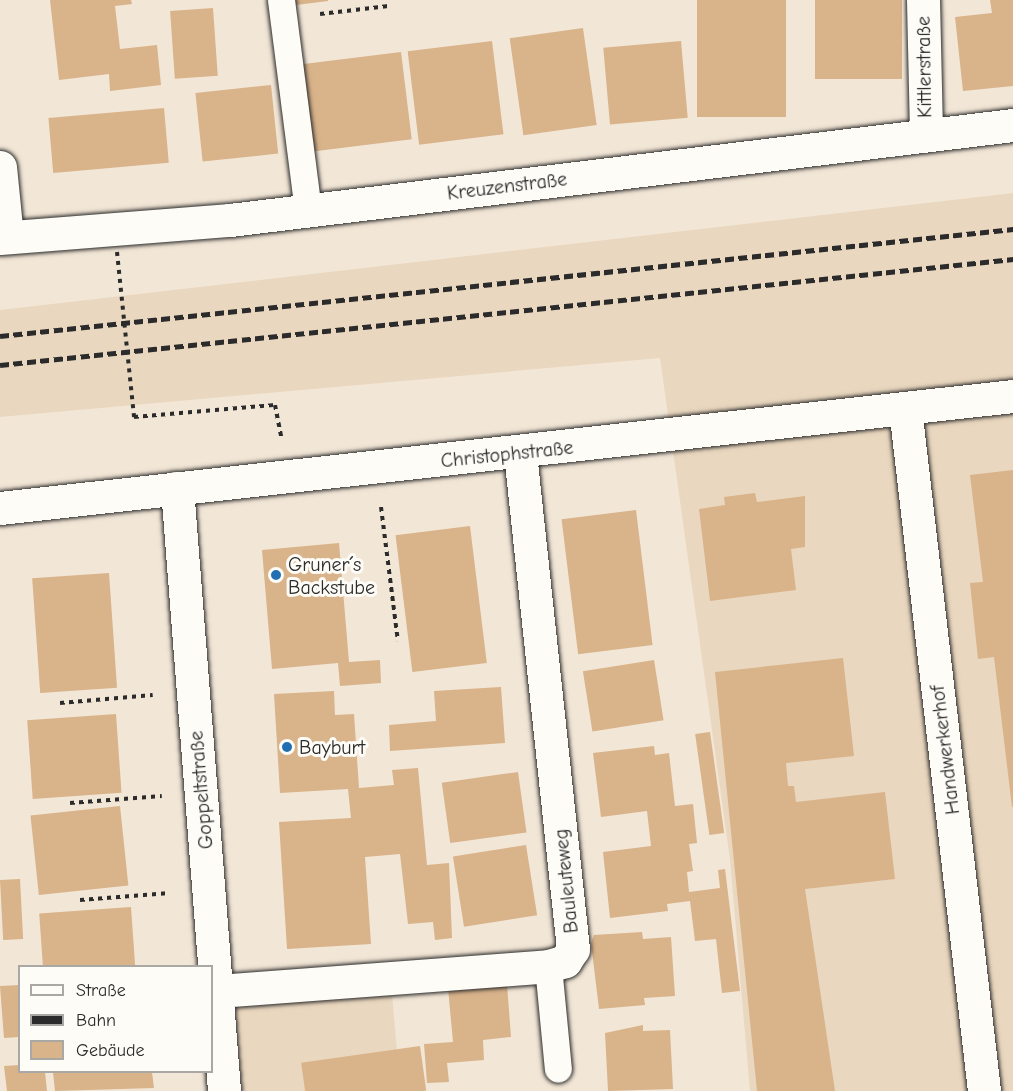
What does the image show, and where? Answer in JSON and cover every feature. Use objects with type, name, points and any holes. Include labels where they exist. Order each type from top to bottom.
[{"type":"street","name":"Kittlerstraße","points":[[923,0],[926,135]]},
{"type":"street","name":"Kreuzenstraße","points":[[4,238],[308,210],[1013,125]]},
{"type":"street","points":[[0,167],[4,238]]},
{"type":"street","name":"Christophstraße","points":[[0,508],[520,453],[1013,396]]},
{"type":"street","name":"Handwerkerhof","points":[[906,408],[984,1091]]},
{"type":"street","name":"Bauleuteweg","points":[[218,991],[548,966],[565,961],[573,949],[520,453]]},
{"type":"street","name":"Goppeltstraße","points":[[177,488],[224,1091]]},
{"type":"lane","points":[[283,9],[308,210]]},
{"type":"lane","points":[[548,966],[558,1069]]},
{"type":"path","points":[[283,9],[389,6]]},
{"type":"path","points":[[117,252],[134,417],[275,405]]},
{"type":"path","points":[[376,468],[398,641]]},
{"type":"path","points":[[60,703],[193,692]]},
{"type":"path","points":[[70,804],[202,792]]},
{"type":"path","points":[[80,900],[209,890]]},
{"type":"shaded area","points":[[1013,193],[1013,1091],[750,1091],[730,859],[660,358],[0,417],[0,310]]},
{"type":"shaded area","points":[[392,994],[400,1091],[242,1091],[235,1008]]},
{"type":"building","points":[[50,0],[131,0],[132,4],[115,6],[120,49],[157,45],[161,85],[110,91],[109,74],[59,80]]},
{"type":"building","points":[[295,0],[328,0],[328,1],[296,5]]},
{"type":"building","points":[[697,0],[786,0],[786,117],[697,117]]},
{"type":"building","points":[[815,0],[902,0],[902,79],[815,79]]},
{"type":"building","points":[[990,0],[1013,0],[1013,86],[963,91],[955,17],[992,13]]},
{"type":"building","points":[[213,8],[218,76],[175,79],[170,11]]},
{"type":"building","points":[[583,28],[597,125],[523,135],[510,38]]},
{"type":"building","points":[[492,41],[503,134],[419,145],[408,51]]},
{"type":"building","points":[[681,41],[688,118],[610,125],[603,48]]},
{"type":"building","points":[[401,52],[412,139],[303,153],[292,65]]},
{"type":"building","points":[[271,85],[278,154],[203,162],[195,93]]},
{"type":"building","points":[[164,108],[169,163],[53,173],[48,118]]},
{"type":"building","points":[[1013,470],[1012,807],[994,657],[978,659],[970,583],[983,582],[970,475]]},
{"type":"building","points":[[755,493],[757,502],[805,496],[805,547],[791,549],[796,590],[710,601],[699,509],[725,505],[724,497]]},
{"type":"building","points":[[636,510],[653,645],[578,654],[562,519]]},
{"type":"building","points":[[470,526],[487,663],[412,672],[396,535]]},
{"type":"building","points":[[339,543],[349,662],[380,660],[381,683],[340,686],[338,663],[272,669],[262,550]]},
{"type":"building","points":[[109,573],[117,688],[40,693],[32,578]]},
{"type":"building","points":[[843,658],[854,756],[786,763],[788,786],[794,786],[796,802],[885,792],[895,879],[805,889],[835,1091],[757,1091],[715,672]]},
{"type":"building","points":[[654,660],[664,720],[592,732],[583,671]]},
{"type":"building","points":[[501,687],[505,743],[390,751],[389,725],[436,721],[434,691]]},
{"type":"building","points":[[334,691],[335,715],[354,714],[359,788],[394,785],[392,770],[418,768],[427,865],[449,863],[452,938],[435,940],[433,922],[408,924],[400,854],[365,857],[371,944],[287,949],[279,822],[351,818],[348,789],[280,793],[274,694]]},
{"type":"building","points":[[116,714],[122,793],[33,799],[27,720]]},
{"type":"building","points":[[710,732],[724,833],[709,835],[695,734]]},
{"type":"building","points":[[654,746],[655,755],[669,753],[675,806],[693,804],[697,843],[689,844],[693,871],[687,872],[689,892],[720,888],[718,870],[725,869],[740,991],[722,993],[716,939],[695,941],[690,901],[667,904],[668,911],[610,918],[603,852],[651,846],[647,811],[601,817],[593,753]]},
{"type":"building","points":[[518,772],[526,832],[450,843],[442,783]]},
{"type":"building","points":[[120,806],[128,886],[39,895],[30,815]]},
{"type":"building","points":[[526,845],[537,915],[464,927],[453,857]]},
{"type":"building","points":[[20,879],[23,939],[3,940],[0,880]]},
{"type":"building","points":[[131,907],[135,965],[43,965],[39,913]]},
{"type":"building","points":[[642,932],[643,939],[671,937],[675,996],[644,998],[645,1005],[599,1009],[591,943],[594,935]]},
{"type":"building","points":[[507,984],[511,1037],[483,1040],[484,1060],[447,1063],[449,1082],[427,1083],[424,1044],[453,1042],[448,988]]},
{"type":"building","points":[[18,985],[18,1037],[4,1038],[0,986]]},
{"type":"building","points":[[643,1025],[643,1031],[670,1030],[673,1089],[608,1091],[605,1033]]},
{"type":"building","points":[[420,1046],[426,1091],[305,1091],[301,1063]]},
{"type":"building","points":[[18,1065],[18,1073],[45,1073],[47,1091],[7,1091],[4,1066]]},
{"type":"building","points":[[53,1073],[152,1073],[154,1088],[55,1091]]},
{"type":"railway","points":[[0,336],[1013,229]]},
{"type":"railway","points":[[0,365],[1013,259]]},
{"type":"place","name":"Gruner´s Backstube","points":[[276,575]]},
{"type":"place","name":"Bayburt","points":[[287,747]]}]
